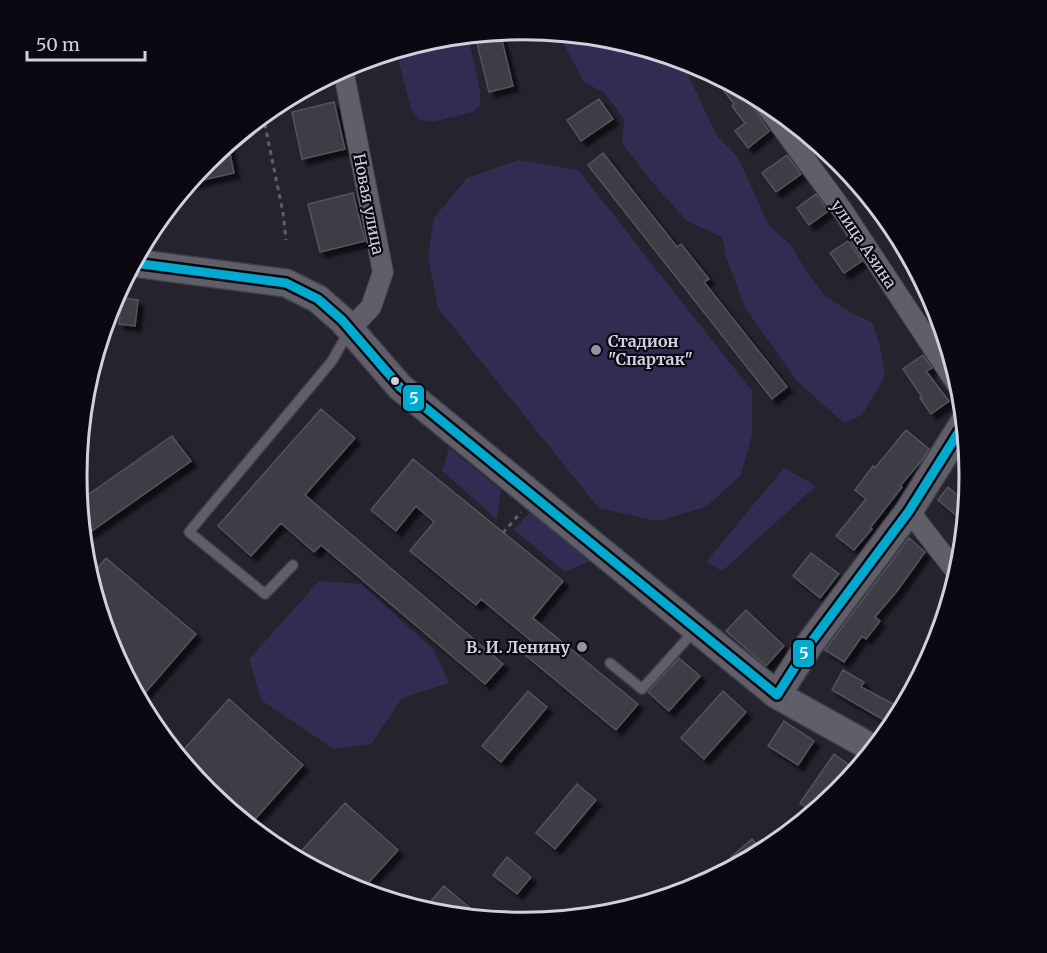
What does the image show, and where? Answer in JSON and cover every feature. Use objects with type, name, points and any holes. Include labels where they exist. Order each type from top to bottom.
[{"type":"street","name":"Новая улица","points":[[345,79],[383,272],[371,307],[350,329]]},
{"type":"street","name":"улица Азина","points":[[779,124],[843,211],[946,367]]},
{"type":"street","points":[[143,264],[286,283],[318,299],[342,320],[400,387],[777,695],[867,745]]},
{"type":"street","points":[[777,695],[809,645],[909,511],[957,432]]},
{"type":"street","points":[[909,511],[950,564]]},
{"type":"lane","points":[[293,565],[265,594],[189,532],[332,361],[350,329]]},
{"type":"lane","points":[[610,663],[642,689],[696,628]]},
{"type":"path","points":[[265,126],[283,213],[286,240]]},
{"type":"path","points":[[503,532],[523,509]]},
{"type":"shaded area","points":[[563,42],[636,55],[687,73],[717,136],[738,157],[769,226],[790,244],[824,295],[853,314],[872,322],[880,346],[885,376],[862,415],[844,423],[798,382],[746,309],[727,260],[722,237],[687,221],[652,182],[622,143],[624,120],[606,94],[584,82]]},
{"type":"shaded area","points":[[470,44],[480,91],[480,105],[473,112],[433,122],[420,120],[412,112],[398,59]]},
{"type":"shaded area","name":"Стадион \"Спартак\"","points":[[519,160],[578,170],[752,391],[752,435],[741,475],[706,507],[657,521],[599,508],[438,308],[428,257],[434,218],[467,178]]},
{"type":"shaded area","points":[[449,448],[501,490],[497,519],[442,471]]},
{"type":"shaded area","points":[[784,468],[816,486],[722,571],[706,562]]},
{"type":"shaded area","points":[[533,509],[592,560],[565,572],[514,530]]},
{"type":"shaded area","points":[[319,581],[361,584],[434,650],[449,683],[402,698],[371,744],[334,749],[261,700],[249,659]]},
{"type":"building","points":[[502,41],[513,86],[489,92],[477,43]]},
{"type":"building","points":[[722,88],[752,105],[769,131],[748,148],[735,131],[745,123],[732,106],[734,104]]},
{"type":"building","points":[[599,99],[613,119],[581,141],[567,120]]},
{"type":"building","points":[[334,102],[345,149],[302,159],[292,112]]},
{"type":"building","points":[[603,153],[677,247],[681,244],[709,279],[704,282],[787,387],[772,399],[588,165]]},
{"type":"building","points":[[230,154],[234,173],[204,180]]},
{"type":"building","points":[[787,155],[801,174],[776,192],[762,173]]},
{"type":"building","points":[[353,193],[365,241],[320,252],[308,204]]},
{"type":"building","points":[[816,194],[828,211],[809,225],[797,208]]},
{"type":"building","points":[[848,241],[862,261],[844,273],[830,253]]},
{"type":"building","points":[[126,298],[138,300],[135,326],[119,324],[120,311]]},
{"type":"building","points":[[923,355],[932,368],[926,371],[949,401],[931,414],[903,369]]},
{"type":"building","points":[[321,409],[355,438],[305,495],[503,664],[485,684],[321,545],[314,552],[281,523],[251,556],[218,526]]},
{"type":"building","points":[[906,430],[929,449],[870,528],[872,529],[854,550],[836,536],[866,499],[855,490],[873,466],[875,468]]},
{"type":"building","points":[[172,436],[191,461],[91,532],[88,495]]},
{"type":"building","points":[[413,459],[563,581],[533,618],[638,704],[616,730],[525,655],[535,644],[481,599],[476,605],[410,551],[434,522],[416,506],[396,531],[371,510]]},
{"type":"building","points":[[948,487],[959,497],[958,517],[938,500]]},
{"type":"building","points":[[909,538],[925,552],[875,617],[880,621],[866,639],[862,636],[844,662],[825,650]]},
{"type":"building","points":[[811,553],[839,574],[820,598],[793,576]]},
{"type":"building","points":[[106,558],[196,634],[145,693],[121,643],[102,589],[97,568]]},
{"type":"building","points":[[746,610],[784,646],[766,666],[726,631]]},
{"type":"building","points":[[679,658],[700,676],[669,711],[648,692]]},
{"type":"building","points":[[843,670],[864,682],[861,687],[895,705],[885,721],[832,690]]},
{"type":"building","points":[[528,691],[547,707],[501,762],[482,746]]},
{"type":"building","points":[[723,691],[746,712],[704,759],[681,738]]},
{"type":"building","points":[[229,699],[303,765],[255,819],[215,785],[184,749]]},
{"type":"building","points":[[784,721],[814,741],[798,765],[768,746]]},
{"type":"building","points":[[834,754],[850,765],[807,808],[800,803]]},
{"type":"building","points":[[577,784],[596,800],[555,849],[536,833]]},
{"type":"building","points":[[345,803],[398,850],[368,883],[331,868],[301,851]]},
{"type":"building","points":[[752,839],[757,845],[733,859],[731,857]]},
{"type":"building","points":[[507,857],[531,877],[517,894],[493,875]]},
{"type":"building","points":[[444,886],[470,908],[467,909],[430,902]]},
{"type":"transit line","name":"5","points":[[143,264],[286,283],[318,299],[342,320],[400,387],[777,695],[809,645],[909,511],[957,434]]},
{"type":"place","name":"Стадион \"Спартак\"","points":[[596,350]]},
{"type":"place","name":"В. И. Ленину","points":[[582,647]]}]
